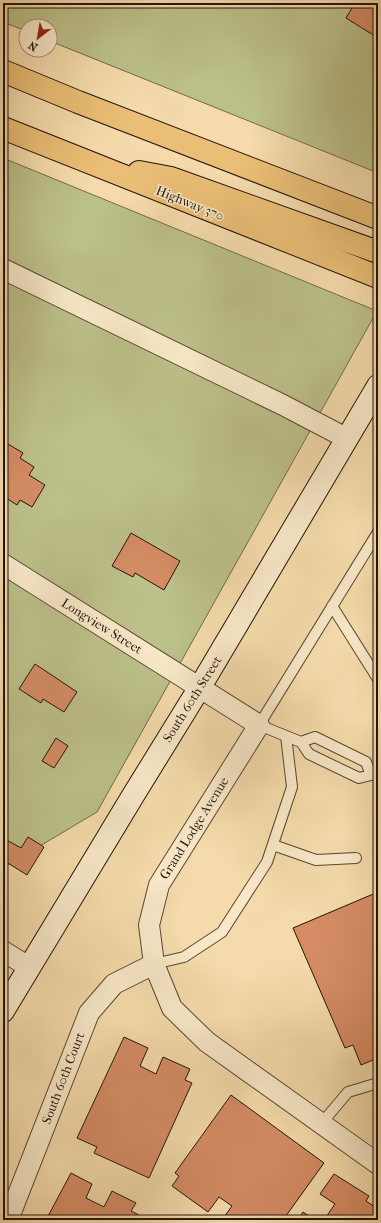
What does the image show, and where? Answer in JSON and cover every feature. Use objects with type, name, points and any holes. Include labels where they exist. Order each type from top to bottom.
[{"type":"highway","points":[[3,71],[78,102],[378,218]]},
{"type":"highway","name":"Highway 370","points":[[3,128],[378,277]]},
{"type":"highway","points":[[89,162],[171,178],[378,252]]},
{"type":"street","points":[[3,269],[283,405],[346,438]]},
{"type":"street","name":"South 60th Street","points":[[3,1011],[260,587],[346,438],[378,386]]},
{"type":"street","name":"Longview Street","points":[[3,564],[200,687]]},
{"type":"street","points":[[200,687],[259,724]]},
{"type":"street","name":"Grand Lodge Avenue","points":[[259,724],[159,885],[149,925],[154,964],[172,1008],[207,1042],[378,1164]]},
{"type":"street","points":[[3,951],[29,967]]},
{"type":"street","name":"South 60th Court","points":[[8,1220],[89,1013],[114,984],[154,964]]},
{"type":"lane","points":[[301,742],[315,737],[366,762],[375,775],[359,778],[309,754],[301,742],[259,724],[378,532]]},
{"type":"lane","points":[[332,606],[378,679]]},
{"type":"lane","points":[[154,964],[184,957],[222,932],[267,862],[292,787],[286,736]]},
{"type":"lane","points":[[273,845],[316,860],[356,858]]},
{"type":"lane","points":[[321,1124],[348,1092],[378,1083]]},
{"type":"green space","points":[[3,3],[378,3],[378,173],[58,44],[58,18],[18,18],[18,28],[3,22]]},
{"type":"green space","points":[[3,158],[377,311],[97,812],[3,868]]},
{"type":"building","points":[[355,3],[378,3],[378,38],[346,18]]},
{"type":"building","points":[[3,441],[23,453],[20,458],[34,467],[29,475],[45,485],[32,507],[20,500],[17,505],[3,496]]},
{"type":"building","points":[[131,533],[180,561],[164,590],[135,573],[133,577],[112,566]]},
{"type":"building","points":[[35,664],[77,692],[64,712],[43,699],[41,703],[19,689]]},
{"type":"building","points":[[56,738],[68,746],[54,768],[42,761]]},
{"type":"building","points":[[28,837],[44,847],[27,875],[3,860],[3,838],[21,848]]},
{"type":"building","points":[[378,892],[378,1058],[361,1065],[353,1045],[345,1048],[293,928]]},
{"type":"building","points":[[124,1037],[148,1048],[140,1066],[156,1074],[163,1057],[190,1069],[185,1080],[192,1083],[149,1178],[94,1153],[97,1147],[77,1138]]},
{"type":"building","points":[[231,1095],[324,1163],[283,1220],[222,1220],[232,1206],[219,1197],[208,1212],[172,1186],[179,1176],[175,1173]]},
{"type":"building","points":[[71,1173],[92,1184],[86,1198],[104,1207],[112,1191],[136,1203],[131,1211],[139,1215],[137,1220],[46,1220]]},
{"type":"building","points":[[334,1174],[369,1196],[366,1201],[378,1209],[378,1220],[324,1220],[335,1204],[320,1194]]},
{"type":"building","points":[[303,1212],[315,1220],[298,1220]]}]
